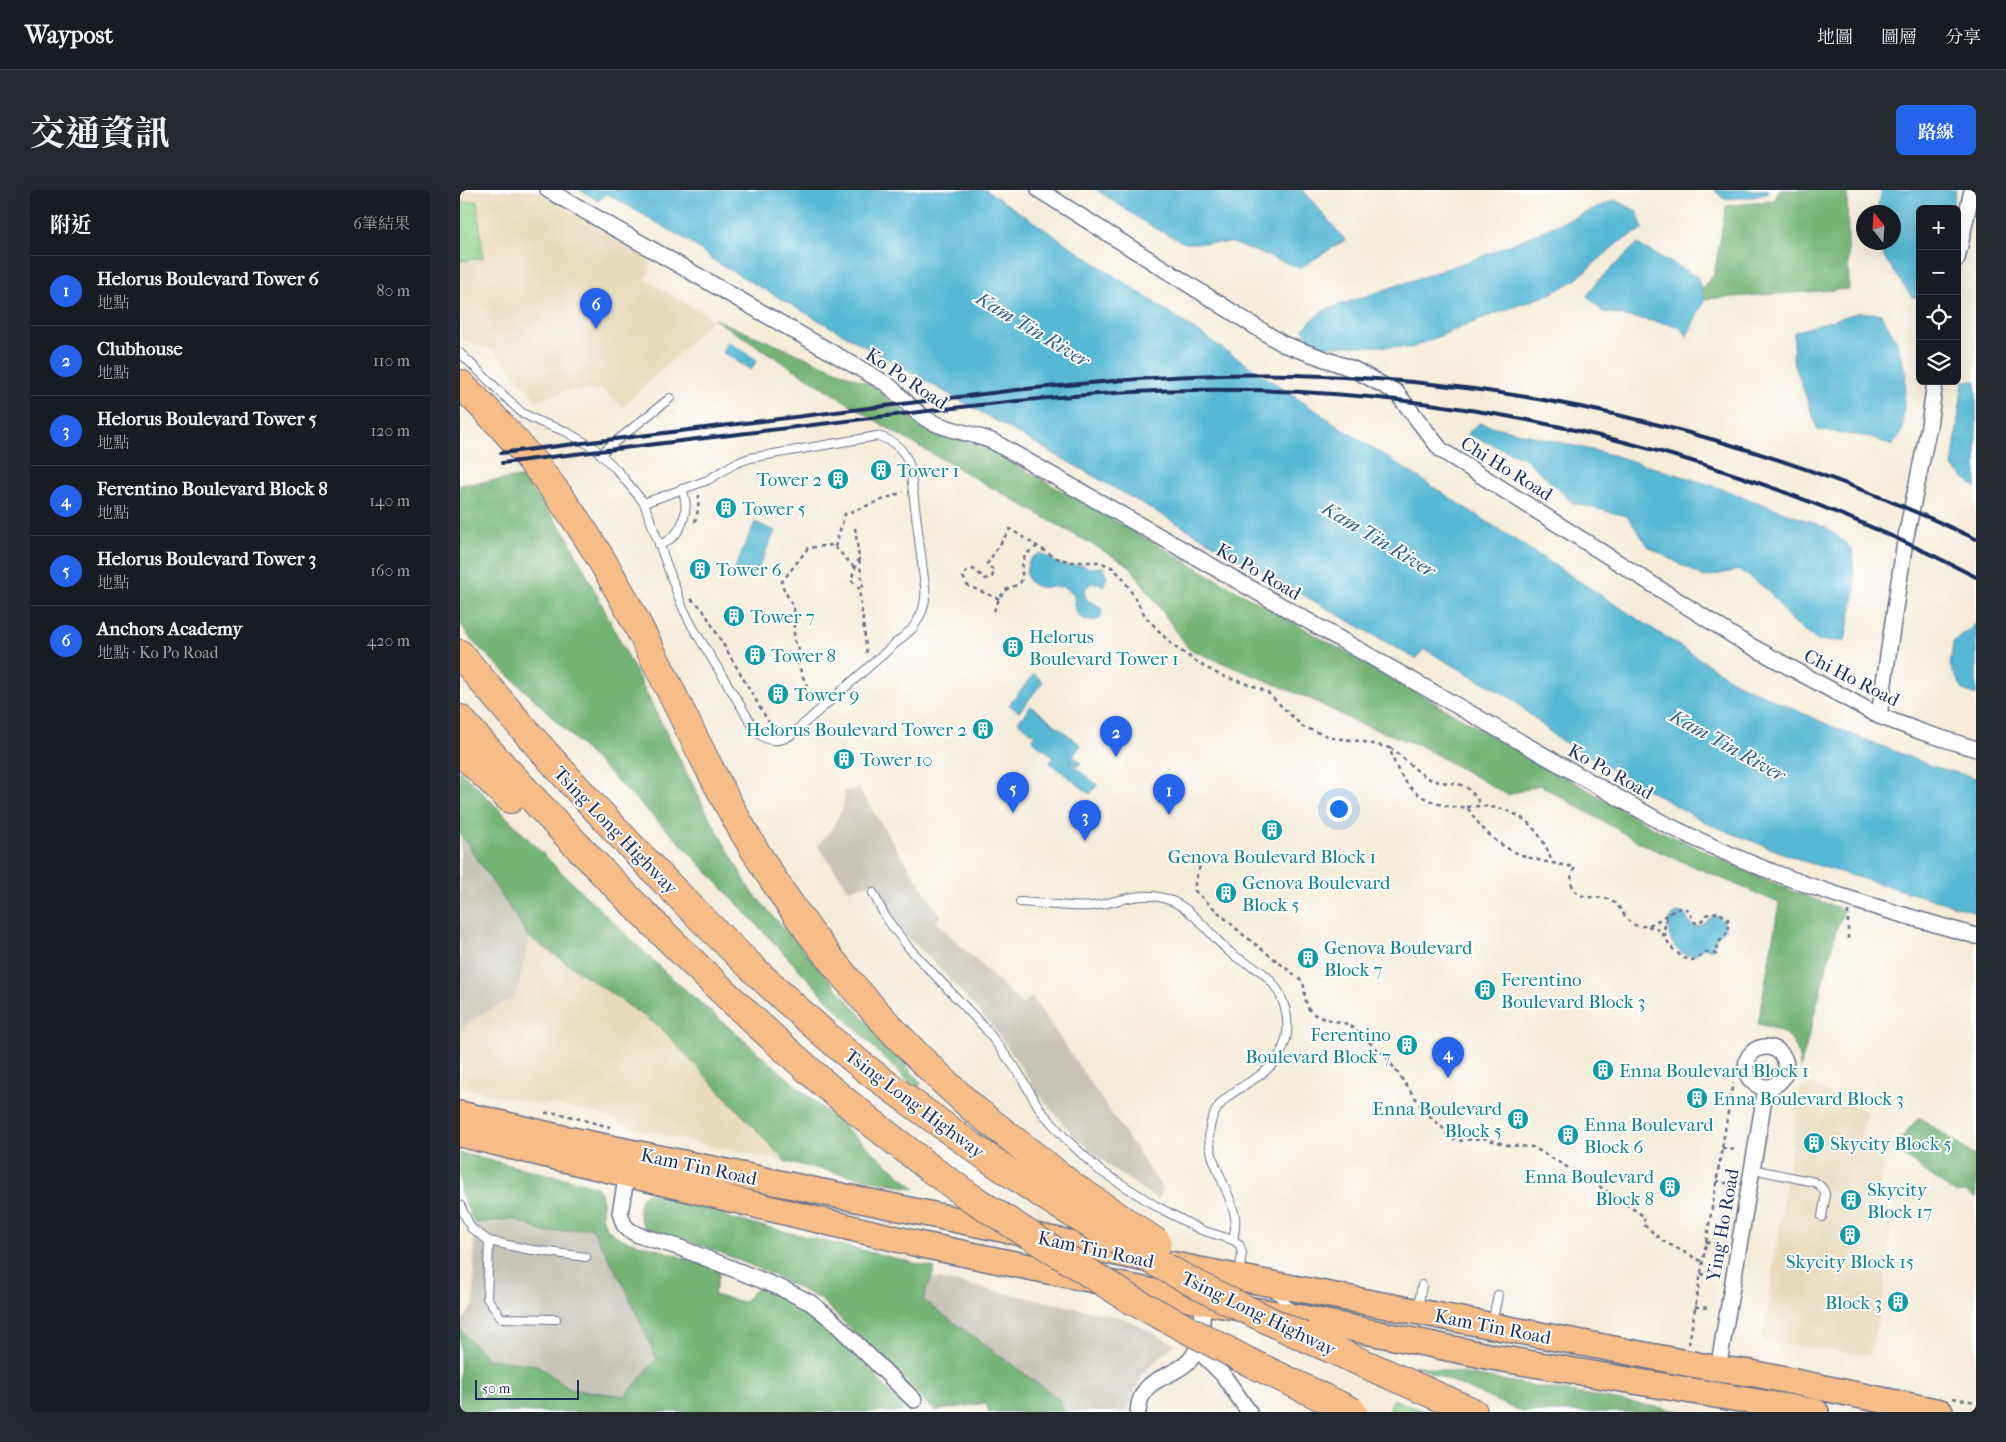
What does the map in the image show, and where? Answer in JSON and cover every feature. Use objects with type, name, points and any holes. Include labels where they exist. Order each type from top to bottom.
[{"type":"highway","points":[[460,384],[518,442],[552,486],[601,559],[634,618],[745,834],[795,912],[827,956],[894,1034],[926,1067],[975,1110],[1075,1188],[1170,1252],[1302,1327]]},
{"type":"highway","name":"Tsing Long Highway","points":[[460,654],[517,724],[566,778],[737,953],[851,1056],[956,1135],[1007,1172],[1061,1207],[1160,1264],[1269,1321],[1302,1327],[1397,1380],[1473,1412]]},
{"type":"highway","name":"Tsing Long Highway","points":[[460,719],[583,853],[724,992],[822,1082],[931,1169],[973,1199],[1130,1300],[1247,1361],[1353,1412]]},
{"type":"highway","points":[[460,751],[535,823],[583,853]]},
{"type":"main road","name":"Kam Tin Road","points":[[460,1114],[581,1142],[1264,1283],[1718,1369],[1751,1373],[1940,1412]]},
{"type":"main road","name":"Kam Tin Road","points":[[460,1134],[928,1246],[1204,1302],[1302,1327],[1519,1362],[1755,1407],[1816,1412]]},
{"type":"main road","points":[[1718,1369],[1722,1379],[1755,1407]]},
{"type":"street","name":"Ko Po Road","points":[[548,190],[887,384],[910,407],[929,420],[941,426],[980,436],[994,442],[1661,822],[1763,868],[1852,900],[1976,936]]},
{"type":"street","name":"Chi Ho Road","points":[[1039,190],[1283,344],[1353,369],[1396,392],[1441,450],[1740,640],[1879,716],[1976,749]]},
{"type":"street","points":[[1959,250],[1972,190]]},
{"type":"street","points":[[1879,716],[1905,540],[1929,426],[1934,385]]},
{"type":"street","name":"Ying Ho Road","points":[[1718,1369],[1766,1088]]},
{"type":"street","points":[[627,1174],[620,1213],[628,1230],[638,1235],[687,1250],[811,1303],[831,1318],[914,1400]]},
{"type":"street","points":[[1138,1412],[1143,1392],[1150,1384],[1190,1361],[1197,1349],[1204,1302]]},
{"type":"street","points":[[1197,1349],[1223,1375],[1250,1412]]},
{"type":"lane","points":[[460,353],[522,413],[580,439],[600,454],[616,469],[644,502],[673,586],[692,626],[756,731],[770,740],[781,740],[791,735],[912,629],[923,611],[926,595],[910,467],[904,452],[891,441],[877,436],[869,436],[750,458],[734,464],[708,480],[644,502]]},
{"type":"lane","points":[[600,454],[670,398]]},
{"type":"lane","points":[[659,545],[671,539],[682,522],[687,509],[687,502],[682,489]]},
{"type":"lane","points":[[873,893],[886,918],[909,948],[984,1028],[1018,1072],[1041,1111],[1065,1138],[1099,1170],[1156,1206],[1201,1230],[1233,1240],[1239,1244],[1242,1253],[1239,1277]]},
{"type":"lane","points":[[1020,902],[1091,906],[1148,895],[1167,898],[1188,911],[1232,954],[1266,975],[1280,994],[1287,1022],[1286,1039],[1283,1049],[1272,1067],[1264,1074],[1225,1097],[1214,1112],[1209,1129],[1210,1146],[1235,1215],[1233,1240]]},
{"type":"lane","points":[[1752,1169],[1806,1180],[1823,1186],[1825,1191],[1822,1217]]},
{"type":"lane","points":[[460,1205],[471,1228],[489,1242],[586,1257]]},
{"type":"lane","points":[[489,1242],[487,1298],[501,1318],[556,1319]]},
{"type":"lane","points":[[1264,1283],[1302,1327]]},
{"type":"lane","points":[[1417,1311],[1422,1285]]},
{"type":"lane","points":[[1492,1326],[1498,1295]]},
{"type":"path","points":[[693,526],[698,510],[698,497],[701,492]]},
{"type":"path","points":[[835,547],[842,517],[848,512],[903,492],[904,501]]},
{"type":"path","points":[[855,528],[863,588],[859,588]]},
{"type":"path","points":[[999,599],[968,586],[964,580],[964,574],[973,569],[986,578],[992,577],[994,571],[987,564],[1010,529],[1064,561],[1100,562],[1114,568],[1123,578],[1146,617],[1172,645],[1203,666],[1220,675],[1259,688],[1268,693],[1303,727],[1333,738],[1360,740],[1390,748],[1425,776],[1439,781],[1454,782],[1469,789],[1482,806]]},
{"type":"path","points":[[813,702],[796,659],[800,652],[794,640],[794,609],[781,583],[808,548],[833,545],[855,568]]},
{"type":"path","points":[[994,611],[1005,590],[1021,580],[1022,560],[1031,550],[1038,546]]},
{"type":"path","points":[[859,558],[851,580],[859,588],[867,655]]},
{"type":"path","points":[[689,598],[702,608],[770,724],[778,728],[785,726]]},
{"type":"path","points":[[860,660],[874,649]]},
{"type":"path","points":[[807,707],[820,696]]},
{"type":"path","points":[[1390,748],[1397,770],[1410,788],[1419,795],[1447,806],[1482,806],[1510,812],[1530,824],[1544,842],[1552,863]]},
{"type":"path","points":[[1467,807],[1481,827],[1499,843],[1525,857],[1575,867],[1571,878],[1574,889],[1578,893],[1589,898],[1601,897],[1612,901],[1621,909],[1630,923],[1657,929],[1670,947],[1682,957],[1694,960],[1706,952],[1716,954],[1718,943],[1729,931],[1728,919],[1718,912],[1706,915],[1698,923],[1693,920],[1688,910],[1681,908],[1675,908],[1658,921],[1644,926]]},
{"type":"path","points":[[1202,859],[1195,883],[1195,891],[1241,933],[1300,979],[1305,986],[1306,1004],[1312,1012],[1328,1020],[1344,1022],[1351,1026],[1387,1058],[1426,1113],[1442,1127],[1449,1137],[1459,1141],[1483,1138],[1507,1145],[1528,1146],[1540,1150],[1599,1186],[1645,1218],[1643,1224],[1662,1241],[1703,1262]]},
{"type":"path","points":[[1848,942],[1848,907],[1852,900]]},
{"type":"path","points":[[1666,940],[1664,925],[1669,913]]},
{"type":"path","points":[[1690,1344],[1733,1083]]},
{"type":"path","points":[[1722,1148],[1737,1150]]},
{"type":"path","points":[[1716,1181],[1731,1184]]},
{"type":"path","points":[[1706,1242],[1720,1244]]},
{"type":"path","points":[[1701,1274],[1714,1276]]},
{"type":"path","points":[[1695,1306],[1709,1308]]},
{"type":"shaded area","points":[[460,190],[533,190],[646,254],[651,268],[645,280],[714,319],[623,407],[601,389],[566,391],[536,400],[495,351],[460,339]]},
{"type":"shaded area","points":[[859,789],[941,918],[935,921],[1022,1004],[1032,997],[1163,1189],[1158,1200],[1113,1169],[1074,1136],[1044,1101],[994,1028],[932,960],[905,935],[888,912],[872,883],[849,890],[818,846],[831,829],[843,808],[845,791]]},
{"type":"shaded area","points":[[460,833],[529,937],[519,987],[513,998],[476,1017],[460,1031]]},
{"type":"shaded area","points":[[529,937],[661,1028],[786,1162],[638,1130],[606,1116],[553,1104],[536,1104],[460,1087],[460,1031],[476,1017],[513,998],[519,987]]},
{"type":"shaded area","points":[[1811,1084],[1867,1112],[1860,1139],[1887,1146],[1875,1213],[1892,1216],[1884,1295],[1870,1355],[1762,1342],[1800,1089]]},
{"type":"shaded area","points":[[512,1219],[547,1233],[591,1227],[624,1285],[657,1359],[625,1396],[570,1389],[537,1365],[487,1359],[460,1329],[460,1323],[474,1305],[474,1223]]},
{"type":"shaded area","points":[[930,1277],[1123,1318],[1175,1344],[1142,1374],[1127,1410],[1123,1412],[1063,1412],[1058,1399],[923,1300]]},
{"type":"green space","points":[[1780,190],[1847,190],[1849,289],[1689,300],[1714,275],[1726,206],[1774,201]]},
{"type":"green space","points":[[477,201],[483,258],[460,261],[460,203]]},
{"type":"green space","points":[[714,319],[874,386],[924,427],[990,450],[1658,830],[1792,891],[1845,910],[1837,927],[1800,1069],[1794,1043],[1776,1029],[1758,1024],[1779,903],[1644,845],[1540,785],[1508,795],[1419,745],[1358,723],[1306,697],[1189,649],[1130,566],[897,434]]},
{"type":"green space","points":[[522,477],[566,534],[706,811],[750,890],[921,1083],[917,1091],[837,1010],[682,845],[534,699],[472,641],[460,623],[460,485]]},
{"type":"green space","points":[[460,770],[559,870],[666,973],[916,1189],[786,1162],[661,1028],[529,937],[460,833]]},
{"type":"green space","points":[[1919,1117],[1976,1157],[1976,1198],[1966,1192],[1955,1193],[1893,1148]]},
{"type":"green space","points":[[460,1153],[596,1186],[602,1196],[605,1224],[618,1237],[720,1271],[714,1295],[743,1302],[757,1288],[812,1313],[852,1349],[902,1406],[902,1412],[460,1412],[460,1329],[487,1359],[537,1365],[570,1389],[625,1396],[657,1359],[624,1285],[591,1227],[547,1233],[512,1219],[474,1223],[460,1191]]},
{"type":"green space","points":[[649,1192],[720,1210],[729,1218],[935,1268],[923,1300],[1059,1399],[1063,1412],[989,1412],[986,1403],[935,1411],[820,1299],[767,1272],[707,1247],[645,1228],[640,1217],[639,1205],[642,1197]]},
{"type":"green space","points":[[1414,1365],[1685,1412],[1522,1412]]},
{"type":"green space","points":[[1393,1399],[1425,1412],[1389,1412]]},
{"type":"water","name":"Kam Tin River","points":[[580,190],[986,190],[1340,427],[1737,683],[1833,727],[1932,766],[1976,778],[1976,912],[1806,862],[1708,824],[1557,738],[1511,698],[1424,649],[1416,659],[716,262],[690,242],[606,193],[599,201]]},
{"type":"water","points":[[1097,190],[1303,190],[1345,240],[1300,268],[1233,243],[1185,243],[1149,225]]},
{"type":"water","points":[[1714,190],[1769,190],[1767,193],[1754,197],[1724,199]]},
{"type":"water","points":[[1882,190],[1956,190],[1953,205],[1916,205],[1916,297],[1912,297],[1884,257],[1882,250],[1901,250],[1901,205],[1878,205]]},
{"type":"water","points":[[1615,200],[1637,211],[1643,229],[1619,242],[1574,281],[1550,294],[1486,317],[1411,348],[1312,346],[1303,329],[1322,311],[1481,257]]},
{"type":"water","points":[[1637,244],[1697,277],[1705,299],[1687,336],[1679,326],[1603,312],[1587,296],[1598,281]]},
{"type":"water","points":[[1860,312],[1881,314],[1896,340],[1906,375],[1902,431],[1892,446],[1871,437],[1818,430],[1793,360],[1794,332]]},
{"type":"water","points":[[728,342],[757,360],[751,370],[722,352]]},
{"type":"water","points":[[1963,381],[1976,381],[1976,488],[1952,467]]},
{"type":"water","points":[[1479,423],[1616,456],[1711,485],[1827,528],[1852,549],[1855,591],[1845,641],[1817,641],[1790,619],[1769,591],[1739,570],[1704,577],[1649,547],[1627,516],[1573,503],[1526,459],[1467,434]]},
{"type":"water","points":[[755,522],[775,531],[754,578],[734,570]]},
{"type":"water","points":[[1040,553],[1059,564],[1067,566],[1103,567],[1107,577],[1103,586],[1099,583],[1092,583],[1087,586],[1085,593],[1087,600],[1099,606],[1102,610],[1100,619],[1091,621],[1081,618],[1075,610],[1074,596],[1065,587],[1040,587],[1030,582],[1027,576],[1028,563],[1035,555]]},
{"type":"water","points":[[1976,624],[1976,695],[1963,690],[1950,666],[1953,642]]},
{"type":"water","points":[[1034,674],[1043,682],[1019,712],[1009,705]]},
{"type":"water","points":[[1031,706],[1081,745],[1073,756],[1081,763],[1077,766],[1069,762],[1097,785],[1090,794],[1050,763],[1054,757],[1032,740],[1035,735],[1018,722]]},
{"type":"water","points":[[1679,912],[1685,914],[1689,923],[1695,927],[1703,925],[1713,916],[1717,916],[1724,921],[1725,930],[1716,938],[1713,950],[1704,948],[1695,954],[1686,955],[1679,950],[1669,934],[1669,925],[1672,917]]},
{"type":"railway","points":[[501,453],[1016,390],[1120,381],[1258,374],[1382,379],[1470,389],[1557,402],[1643,421],[1728,444],[1812,471],[1895,503],[1976,539]]},
{"type":"railway","points":[[502,463],[1055,397],[1200,390],[1248,390],[1343,395],[1437,405],[1530,421],[1622,442],[1713,468],[1803,499],[1890,536],[1976,577]]},
{"type":"place","name":"Anchors Academy","points":[[596,329]]},
{"type":"place","name":"Tower 1","points":[[881,470]]},
{"type":"place","name":"Tower 2","points":[[838,479]]},
{"type":"place","name":"Tower 5","points":[[726,508]]},
{"type":"place","name":"Tower 6","points":[[700,569]]},
{"type":"place","name":"Tower 7","points":[[734,616]]},
{"type":"place","name":"Helorus Boulevard Tower 1","points":[[1013,647]]},
{"type":"place","name":"Tower 8","points":[[755,655]]},
{"type":"place","name":"Tower 9","points":[[778,694]]},
{"type":"place","name":"Helorus Boulevard Tower 2","points":[[983,729]]},
{"type":"place","name":"Clubhouse","points":[[1116,757]]},
{"type":"place","name":"Tower 10","points":[[844,759]]},
{"type":"place","name":"Helorus Boulevard Tower 3","points":[[1013,813]]},
{"type":"place","name":"Helorus Boulevard Tower 6","points":[[1169,815]]},
{"type":"place","name":"Genova Boulevard Block 1","points":[[1272,830]]},
{"type":"place","name":"Helorus Boulevard Tower 5","points":[[1085,841]]},
{"type":"place","name":"Genova Boulevard Block 5","points":[[1226,893]]},
{"type":"place","name":"Genova Boulevard Block 7","points":[[1308,958]]},
{"type":"place","name":"Ferentino Boulevard Block 3","points":[[1485,990]]},
{"type":"place","name":"Ferentino Boulevard Block 7","points":[[1407,1045]]},
{"type":"place","name":"Enna Boulevard Block 1","points":[[1603,1070]]},
{"type":"place","name":"Ferentino Boulevard Block 8","points":[[1448,1078]]},
{"type":"place","name":"Enna Boulevard Block 3","points":[[1697,1098]]},
{"type":"place","name":"Enna Boulevard Block 5","points":[[1518,1119]]},
{"type":"place","name":"Enna Boulevard Block 6","points":[[1568,1135]]},
{"type":"place","name":"Skycity Block 5","points":[[1814,1143]]},
{"type":"place","name":"Enna Boulevard Block 8","points":[[1670,1187]]},
{"type":"place","name":"Skycity Block 17","points":[[1851,1200]]},
{"type":"place","name":"Skycity Block 15","points":[[1850,1235]]},
{"type":"place","name":"Block 3","points":[[1898,1302]]}]
